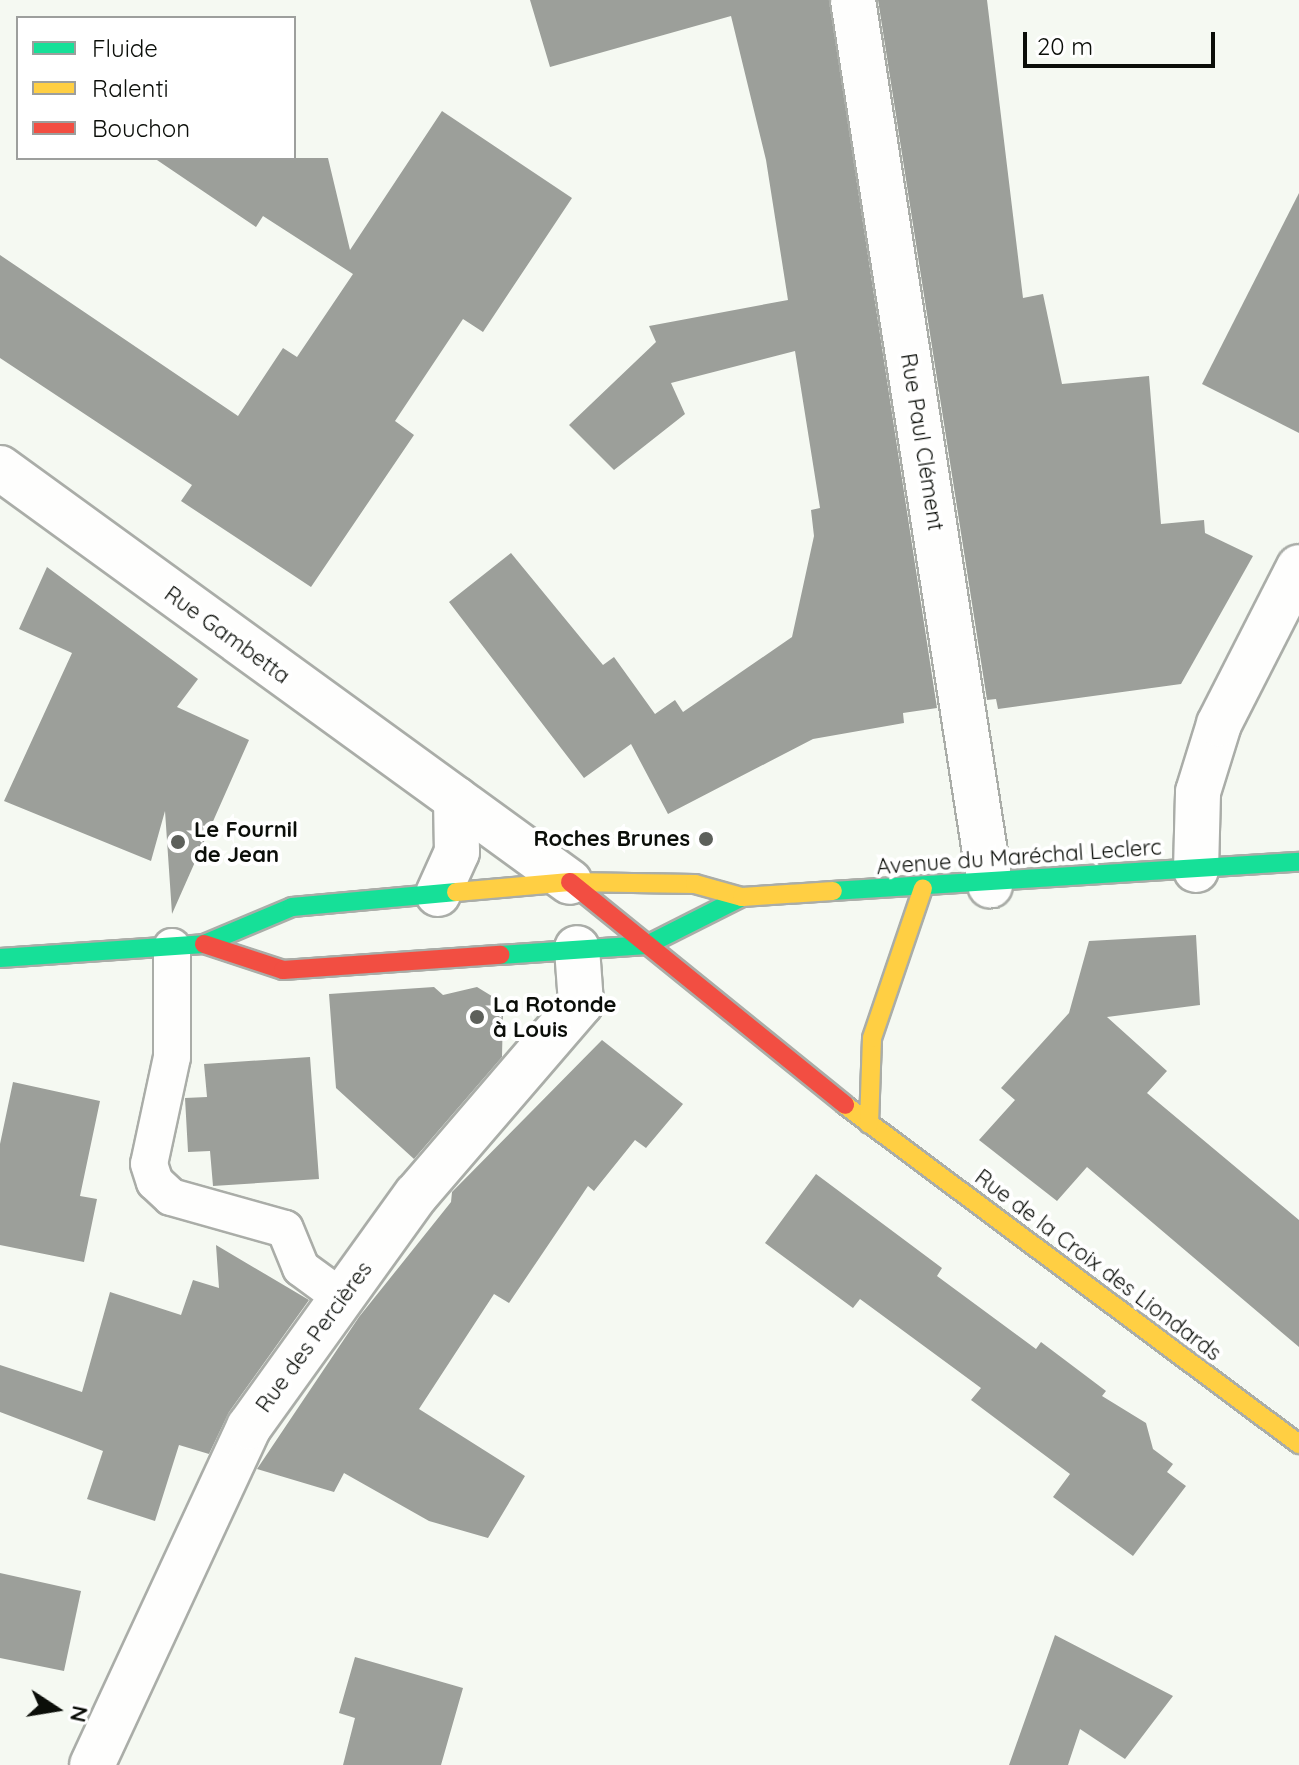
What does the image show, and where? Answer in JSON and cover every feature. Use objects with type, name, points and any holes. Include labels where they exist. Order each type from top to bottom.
[{"type":"main road","name":"Avenue du Maréchal Leclerc","points":[[0,958],[188,946],[292,907],[570,882],[695,884],[742,897],[990,885],[1299,862]]},
{"type":"main road","name":"Rue de la Croix des Liondards","points":[[570,882],[869,1124],[1299,1444]]},
{"type":"main road","points":[[869,1124],[872,1038],[886,980],[923,888]]},
{"type":"main road","name":"Avenue du Maréchal Leclerc","points":[[188,946],[283,970],[647,945],[742,897]]},
{"type":"street","name":"Rue Paul Clément","points":[[853,0],[990,885]]},
{"type":"street","name":"Rue Gambetta","points":[[0,468],[570,882]]},
{"type":"street","points":[[1196,870],[1198,792],[1219,724],[1299,567]]},
{"type":"street","points":[[438,894],[457,852],[456,799]]},
{"type":"street","name":"Rue des Percières","points":[[92,1765],[249,1427],[416,1195],[581,1003],[577,948]]},
{"type":"lane","points":[[188,946],[172,1057],[149,1164],[155,1182],[171,1197],[285,1229],[301,1268],[342,1298]]},
{"type":"building","points":[[530,0],[829,0],[937,708],[903,713],[904,723],[813,739],[668,814],[631,744],[584,778],[449,602],[511,553],[603,665],[614,657],[655,714],[675,700],[683,712],[792,637],[814,536],[811,510],[820,508],[795,351],[671,383],[685,414],[614,470],[569,425],[656,342],[649,326],[788,300],[766,160],[731,16],[550,67]]},
{"type":"building","points":[[878,0],[987,0],[1023,298],[1043,294],[1062,384],[1149,376],[1161,524],[1204,520],[1205,533],[1253,556],[1181,684],[998,709],[996,699],[987,700]]},
{"type":"building","points":[[442,111],[572,198],[483,332],[463,319],[395,421],[414,435],[311,587],[181,501],[192,485],[0,358],[0,255],[238,416],[283,348],[297,357],[353,274],[263,216],[256,227],[157,160],[328,158],[350,250]]},
{"type":"building","points":[[1299,193],[1299,433],[1202,384]]},
{"type":"building","points":[[47,567],[198,679],[177,707],[249,740],[172,914],[165,811],[151,861],[4,801],[72,653],[19,629]]},
{"type":"building","points":[[1196,935],[1200,1005],[1107,1017],[1167,1071],[1147,1093],[1299,1220],[1299,1347],[1087,1167],[1057,1201],[979,1140],[1015,1100],[1001,1088],[1069,1013],[1089,941]]},
{"type":"building","points":[[434,987],[443,995],[477,987],[495,998],[503,1012],[502,1057],[414,1159],[336,1088],[329,994]]},
{"type":"building","points":[[602,1040],[683,1104],[646,1148],[635,1140],[594,1191],[588,1186],[509,1303],[494,1294],[419,1409],[525,1476],[488,1538],[429,1521],[344,1473],[334,1492],[257,1469],[359,1317],[451,1202],[452,1192]]},
{"type":"building","points":[[310,1057],[319,1179],[213,1186],[210,1151],[188,1152],[185,1098],[207,1097],[204,1064]]},
{"type":"building","points":[[13,1082],[100,1101],[80,1196],[97,1199],[84,1262],[0,1245],[0,1144]]},
{"type":"building","points":[[816,1174],[942,1268],[937,1276],[1036,1349],[1041,1342],[1106,1391],[1102,1396],[1146,1423],[1153,1449],[1173,1464],[1167,1472],[1186,1486],[1133,1556],[1053,1497],[1070,1474],[971,1400],[981,1388],[860,1299],[853,1308],[765,1243]]},
{"type":"building","points":[[216,1245],[309,1300],[229,1412],[209,1454],[179,1445],[155,1521],[87,1499],[103,1451],[0,1412],[0,1365],[82,1392],[110,1292],[181,1315],[193,1280],[219,1288]]},
{"type":"building","points":[[0,1573],[81,1591],[64,1671],[0,1658]]},
{"type":"building","points":[[1055,1635],[1173,1696],[1125,1759],[1080,1729],[1068,1765],[1009,1765]]},
{"type":"building","points":[[355,1657],[463,1688],[441,1765],[343,1765],[355,1718],[339,1713]]},
{"type":"traffic: fast","points":[[833,891],[1299,862]]},
{"type":"traffic: fast","points":[[0,958],[204,944],[292,907],[456,892]]},
{"type":"traffic: fast","points":[[500,955],[647,945],[742,897]]},
{"type":"traffic: slow","points":[[456,892],[570,882],[695,884],[742,897],[833,891]]},
{"type":"traffic: slow","points":[[869,1124],[872,1038],[923,888]]},
{"type":"traffic: slow","points":[[845,1105],[1299,1444]]},
{"type":"traffic: jam","points":[[570,882],[845,1105]]},
{"type":"traffic: jam","points":[[204,944],[283,970],[500,955]]},
{"type":"place","name":"Roches Brunes","points":[[706,839]]},
{"type":"place","name":"Le Fournil de Jean","points":[[178,842]]},
{"type":"place","name":"La Rotonde à Louis","points":[[477,1017]]}]
